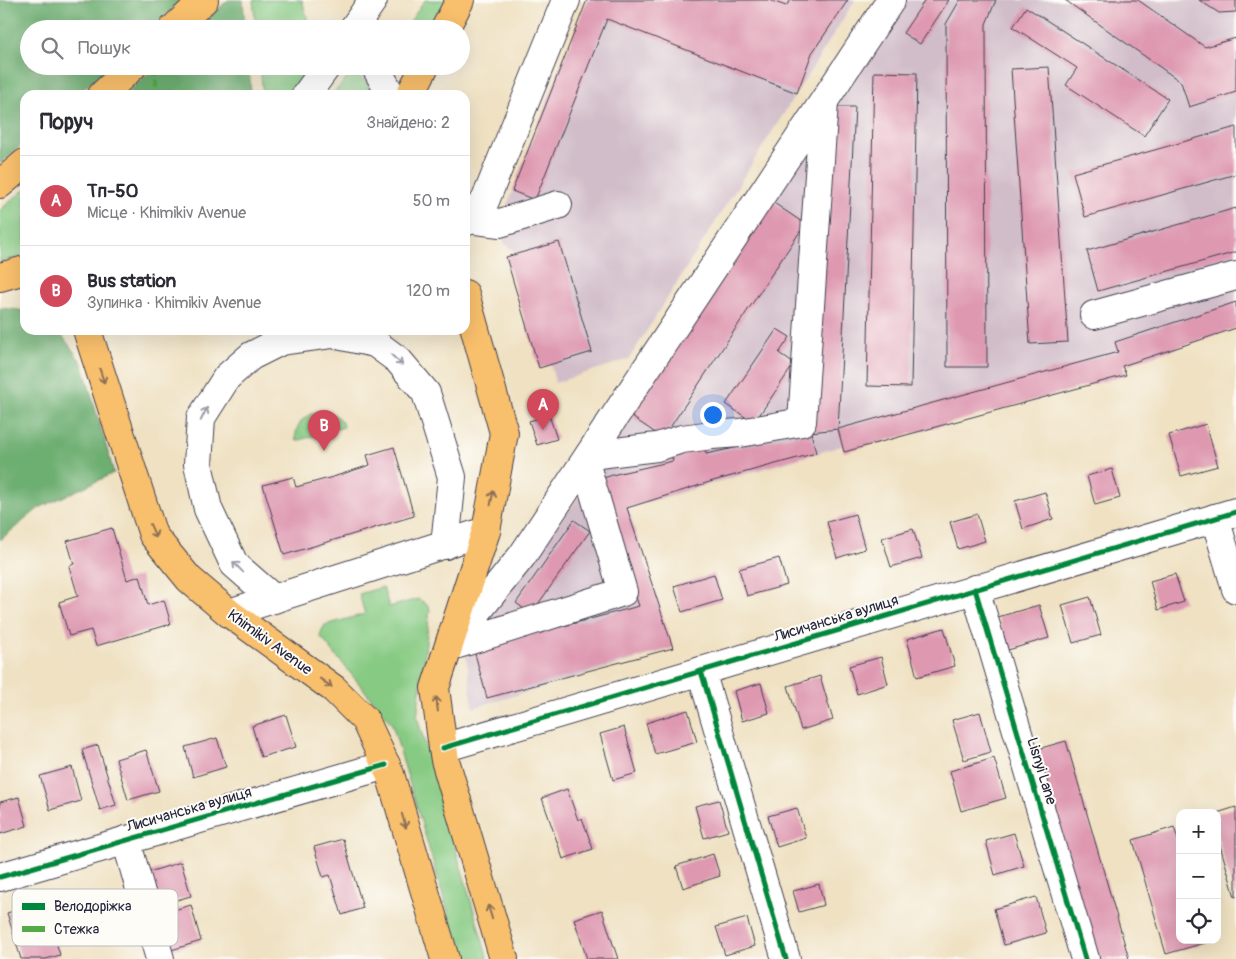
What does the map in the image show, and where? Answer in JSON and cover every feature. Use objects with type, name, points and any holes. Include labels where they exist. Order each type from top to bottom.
[{"type":"main road","points":[[183,20],[204,0]]},
{"type":"main road","points":[[450,20],[460,0]]},
{"type":"main road","points":[[107,90],[123,75]]},
{"type":"main road","points":[[413,90],[420,75]]},
{"type":"main road","points":[[0,184],[20,167]]},
{"type":"main road","points":[[0,277],[20,271]]},
{"type":"main road","points":[[470,312],[504,433],[486,531],[436,688],[445,760],[504,959]]},
{"type":"main road","name":"Khimikiv Avenue","points":[[90,335],[153,535],[189,579],[229,613],[334,688],[365,720],[386,764],[445,959]]},
{"type":"street","points":[[470,217],[485,201],[566,0]]},
{"type":"street","points":[[449,647],[522,556],[891,0]]},
{"type":"street","points":[[309,90],[320,75]]},
{"type":"street","points":[[380,75],[388,90]]},
{"type":"street","points":[[588,458],[657,447],[682,439],[740,433],[802,422],[824,101]]},
{"type":"street","points":[[470,220],[500,222],[558,205]]},
{"type":"street","points":[[1094,315],[1236,276]]},
{"type":"street","points":[[274,599],[234,564],[208,509],[198,464],[201,418],[227,378],[251,356],[282,341],[326,335]]},
{"type":"street","points":[[338,335],[375,343],[398,360],[426,393],[452,477],[445,545]]},
{"type":"street","points":[[449,647],[623,592],[588,458]]},
{"type":"street","points":[[1226,515],[1236,588]]},
{"type":"street","name":"Лисичанська вулиця","points":[[443,748],[1226,515]]},
{"type":"street","points":[[229,613],[486,531]]},
{"type":"street","name":"Lisnyi Lane","points":[[975,589],[1085,959]]},
{"type":"street","points":[[701,671],[786,959]]},
{"type":"street","name":"Лисичанська вулиця","points":[[0,877],[386,764]]},
{"type":"street","points":[[126,840],[140,889]]},
{"type":"street","points":[[156,946],[160,959]]},
{"type":"shaded area","points":[[587,0],[855,0],[629,359],[555,383],[551,365],[539,368],[506,257],[517,254],[505,244],[500,223]]},
{"type":"shaded area","points":[[902,0],[1236,0],[1236,328],[1123,366],[1126,375],[844,452],[842,446],[628,508],[673,648],[473,708],[465,649],[577,499],[793,164]]},
{"type":"green space","points":[[0,0],[182,0],[160,20],[20,20],[20,75],[99,75],[83,90],[20,90],[20,146],[0,164]]},
{"type":"green space","points":[[228,0],[243,0],[244,20],[207,20]]},
{"type":"green space","points":[[253,0],[302,0],[308,20],[255,20]]},
{"type":"green space","points":[[425,0],[449,0],[437,20],[411,20]]},
{"type":"green space","points":[[146,75],[250,75],[251,90],[130,90]]},
{"type":"green space","points":[[261,75],[305,75],[295,90],[262,90]]},
{"type":"green space","points":[[359,76],[370,90],[336,90],[348,77]]},
{"type":"green space","points":[[20,193],[20,256],[0,262],[0,210]]},
{"type":"green space","points":[[0,308],[20,310],[20,335],[62,335],[82,363],[114,473],[39,508],[0,540]]},
{"type":"green space","points":[[319,411],[334,415],[344,427],[296,441],[298,426],[301,422],[309,415]]},
{"type":"green space","points":[[383,587],[389,607],[418,599],[430,609],[417,717],[488,959],[462,959],[392,724],[320,636],[325,625],[365,614],[359,594]]},
{"type":"building","points":[[587,0],[769,0],[786,6],[791,0],[848,0],[812,53],[797,93],[607,19],[535,200],[512,191]]},
{"type":"building","points":[[925,0],[949,0],[920,44],[903,33]]},
{"type":"building","points":[[960,0],[996,0],[986,24],[987,367],[947,367],[946,24]]},
{"type":"building","points":[[1065,0],[1138,0],[1205,47],[1236,38],[1236,92],[1189,107],[1181,82]]},
{"type":"building","points":[[1199,0],[1236,0],[1236,12],[1219,13]]},
{"type":"building","points":[[1026,7],[1168,99],[1144,136],[1066,85],[1077,68],[1013,27]]},
{"type":"building","points":[[1049,67],[1068,342],[1030,344],[1011,69]]},
{"type":"building","points":[[874,72],[917,73],[911,387],[867,386]]},
{"type":"building","points":[[834,107],[855,107],[838,429],[811,432]]},
{"type":"building","points":[[1236,127],[1236,174],[1085,217],[1073,173]]},
{"type":"building","points":[[771,201],[805,224],[663,438],[629,415]]},
{"type":"building","points":[[1236,208],[1236,252],[1098,291],[1087,251]]},
{"type":"building","points":[[559,242],[592,352],[539,368],[506,257]]},
{"type":"building","points":[[1236,302],[1236,328],[1122,366],[1126,375],[844,452],[838,429],[1118,352],[1115,342]]},
{"type":"building","points":[[777,329],[790,337],[779,353],[794,364],[754,423],[726,404]]},
{"type":"building","points":[[549,415],[557,439],[537,445],[529,421]]},
{"type":"building","points":[[1206,424],[1218,466],[1181,476],[1169,435]]},
{"type":"building","points":[[811,432],[816,453],[713,481],[627,508],[673,648],[487,698],[474,650],[639,606],[597,480],[673,461],[670,452],[703,443],[706,454]]},
{"type":"building","points":[[394,447],[414,516],[284,555],[263,485],[293,477],[296,487],[333,477],[370,465],[367,455]]},
{"type":"building","points":[[1112,469],[1120,498],[1095,505],[1087,476]]},
{"type":"building","points":[[1045,492],[1053,519],[1023,529],[1015,501]]},
{"type":"building","points":[[855,514],[865,549],[837,558],[827,522]]},
{"type":"building","points":[[977,514],[985,541],[958,549],[950,522]]},
{"type":"building","points":[[574,520],[590,531],[531,614],[516,603]]},
{"type":"building","points":[[112,528],[127,580],[140,576],[148,605],[164,600],[171,624],[96,646],[91,630],[69,636],[59,602],[78,596],[69,566],[74,564],[67,541]]},
{"type":"building","points":[[913,529],[922,558],[891,567],[882,538]]},
{"type":"building","points":[[779,558],[787,585],[747,596],[739,569]]},
{"type":"building","points":[[714,574],[722,600],[682,612],[674,586]]},
{"type":"building","points":[[1175,574],[1184,602],[1158,610],[1150,581]]},
{"type":"building","points":[[1090,597],[1101,635],[1073,643],[1062,605]]},
{"type":"building","points":[[1039,605],[1049,638],[1008,650],[998,617]]},
{"type":"building","points":[[944,628],[955,666],[917,677],[907,639]]},
{"type":"building","points":[[881,657],[888,684],[857,694],[849,666]]},
{"type":"building","points":[[820,676],[833,720],[801,730],[788,686]]},
{"type":"building","points":[[761,683],[769,713],[742,721],[734,691]]},
{"type":"building","points":[[688,710],[697,742],[655,754],[646,723]]},
{"type":"building","points":[[980,712],[991,752],[964,760],[952,720]]},
{"type":"building","points":[[286,715],[296,747],[261,757],[252,726]]},
{"type":"building","points":[[624,727],[637,773],[613,780],[600,734]]},
{"type":"building","points":[[217,738],[226,767],[193,777],[185,747]]},
{"type":"building","points":[[1066,741],[1129,959],[1095,959],[1034,750]]},
{"type":"building","points":[[98,745],[116,805],[100,810],[82,750]]},
{"type":"building","points":[[146,750],[159,791],[128,800],[116,759]]},
{"type":"building","points":[[994,758],[1006,798],[961,811],[950,771]]},
{"type":"building","points":[[72,767],[81,801],[50,810],[40,776]]},
{"type":"building","points":[[567,789],[578,820],[582,818],[593,849],[563,859],[542,798]]},
{"type":"building","points":[[19,797],[27,826],[0,834],[0,802]]},
{"type":"building","points":[[719,800],[728,831],[704,838],[695,806]]},
{"type":"building","points":[[1236,807],[1236,897],[1221,849],[1221,812]]},
{"type":"building","points":[[797,808],[806,838],[777,847],[768,816]]},
{"type":"building","points":[[1174,827],[1176,833],[1176,944],[1201,944],[1166,954],[1133,840]]},
{"type":"building","points":[[1014,833],[1024,866],[995,875],[986,841]]},
{"type":"building","points":[[343,839],[363,908],[342,915],[330,875],[323,877],[314,847]]},
{"type":"building","points":[[713,854],[720,876],[683,888],[676,866]]},
{"type":"building","points":[[181,862],[191,896],[178,900],[178,889],[154,889],[149,872]]},
{"type":"building","points":[[819,884],[824,905],[799,912],[793,891]]},
{"type":"building","points":[[1036,897],[1046,933],[1004,945],[994,909]]},
{"type":"building","points":[[191,905],[201,941],[168,951],[166,946],[178,946],[178,909]]},
{"type":"building","points":[[602,910],[618,959],[587,959],[574,919]]},
{"type":"building","points":[[12,912],[12,929],[7,913]]},
{"type":"building","points":[[747,918],[755,946],[725,955],[716,927]]},
{"type":"building","points":[[17,946],[57,946],[60,955],[46,959],[21,959]]},
{"type":"marked path","points":[[156,75],[156,90]]},
{"type":"cycle path","points":[[443,748],[1236,512]]},
{"type":"cycle path","points":[[975,589],[1085,959]]},
{"type":"cycle path","points":[[701,671],[786,959]]},
{"type":"cycle path","points":[[0,877],[386,765]]},
{"type":"place","name":"Тп-50","points":[[543,430]]},
{"type":"place","name":"Bus station","points":[[324,451]]}]
